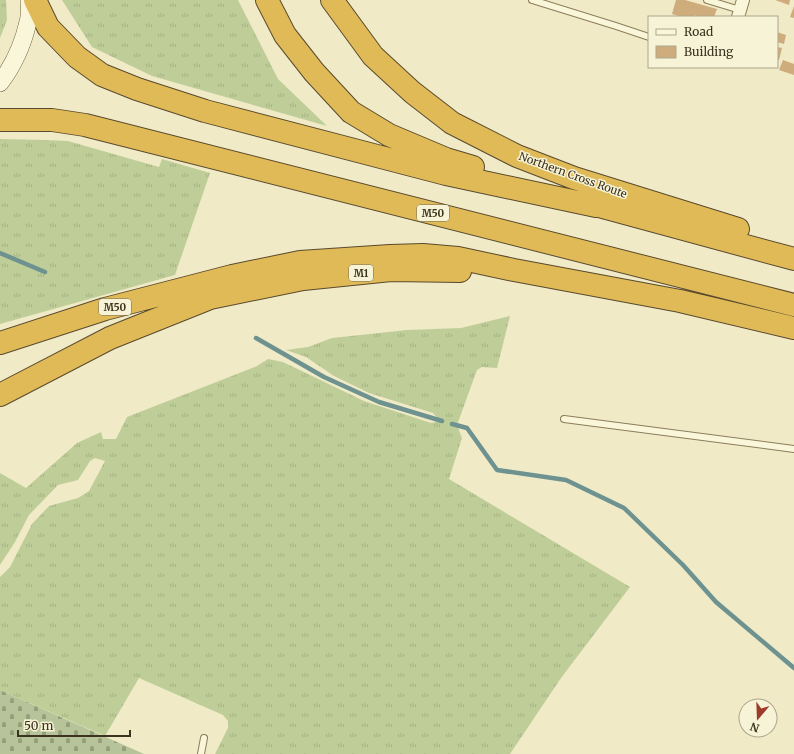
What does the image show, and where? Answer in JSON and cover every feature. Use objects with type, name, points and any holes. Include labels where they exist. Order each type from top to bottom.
[{"type":"highway","points":[[35,0],[48,27],[77,57],[102,75],[137,89],[258,126],[439,172],[596,206]]},
{"type":"highway","points":[[267,0],[285,35],[314,72],[351,112],[389,135],[446,159],[596,206],[794,259]]},
{"type":"highway","name":"Northern Cross Route","points":[[332,0],[373,56],[412,92],[452,122],[517,156],[574,178],[794,247]]},
{"type":"highway","name":"M50","points":[[0,120],[52,120],[85,125],[794,305]]},
{"type":"highway","name":"M50","points":[[0,342],[112,307],[232,276],[300,262],[423,255],[458,258],[680,301],[794,328]]},
{"type":"highway","name":"M1","points":[[0,395],[110,338],[210,298],[302,278],[391,270],[443,272],[514,270]]},
{"type":"main road","points":[[0,83],[9,71],[20,47],[29,21],[29,0]]},
{"type":"lane","points":[[532,0],[648,37]]},
{"type":"lane","points":[[707,0],[741,9]]},
{"type":"lane","points":[[564,420],[794,449]]},
{"type":"lane","points":[[201,754],[204,738]]},
{"type":"green space","points":[[0,0],[6,0],[7,20],[0,38]]},
{"type":"green space","points":[[62,0],[238,0],[278,79],[327,126],[152,76],[92,47]]},
{"type":"green space","points":[[0,139],[68,141],[159,167],[162,159],[210,173],[175,275],[0,324]]},
{"type":"green space","points":[[510,316],[497,368],[482,367],[477,370],[457,425],[462,438],[449,479],[630,587],[561,678],[510,754],[215,754],[228,728],[228,721],[223,715],[139,678],[105,736],[0,690],[0,577],[10,567],[32,524],[49,506],[78,498],[89,491],[105,461],[95,458],[90,461],[78,480],[58,485],[29,515],[15,542],[0,565],[0,473],[26,488],[77,443],[101,432],[103,439],[116,439],[127,417],[257,366],[268,359],[283,362],[364,401],[431,423],[440,421],[433,413],[369,393],[334,376],[306,357],[286,350],[308,347],[332,338],[407,330],[461,328]]},
{"type":"green space","points":[[0,690],[144,754],[0,754]]},
{"type":"building","points":[[676,0],[685,0],[717,9],[714,16],[679,16],[672,14]]},
{"type":"building","points":[[775,0],[790,0],[789,5]]},
{"type":"building","points":[[794,6],[794,18],[790,17]]},
{"type":"building","points":[[778,32],[786,35],[784,44],[778,42]]},
{"type":"building","points":[[778,47],[782,48],[778,60]]},
{"type":"building","points":[[783,60],[794,64],[794,75],[779,70]]},
{"type":"waterway","points":[[0,253],[45,272]]},
{"type":"waterway","points":[[256,338],[324,377],[379,402],[442,421]]},
{"type":"waterway","points":[[452,424],[467,428],[497,470],[566,480],[624,508],[683,565],[716,602],[794,668]]}]
